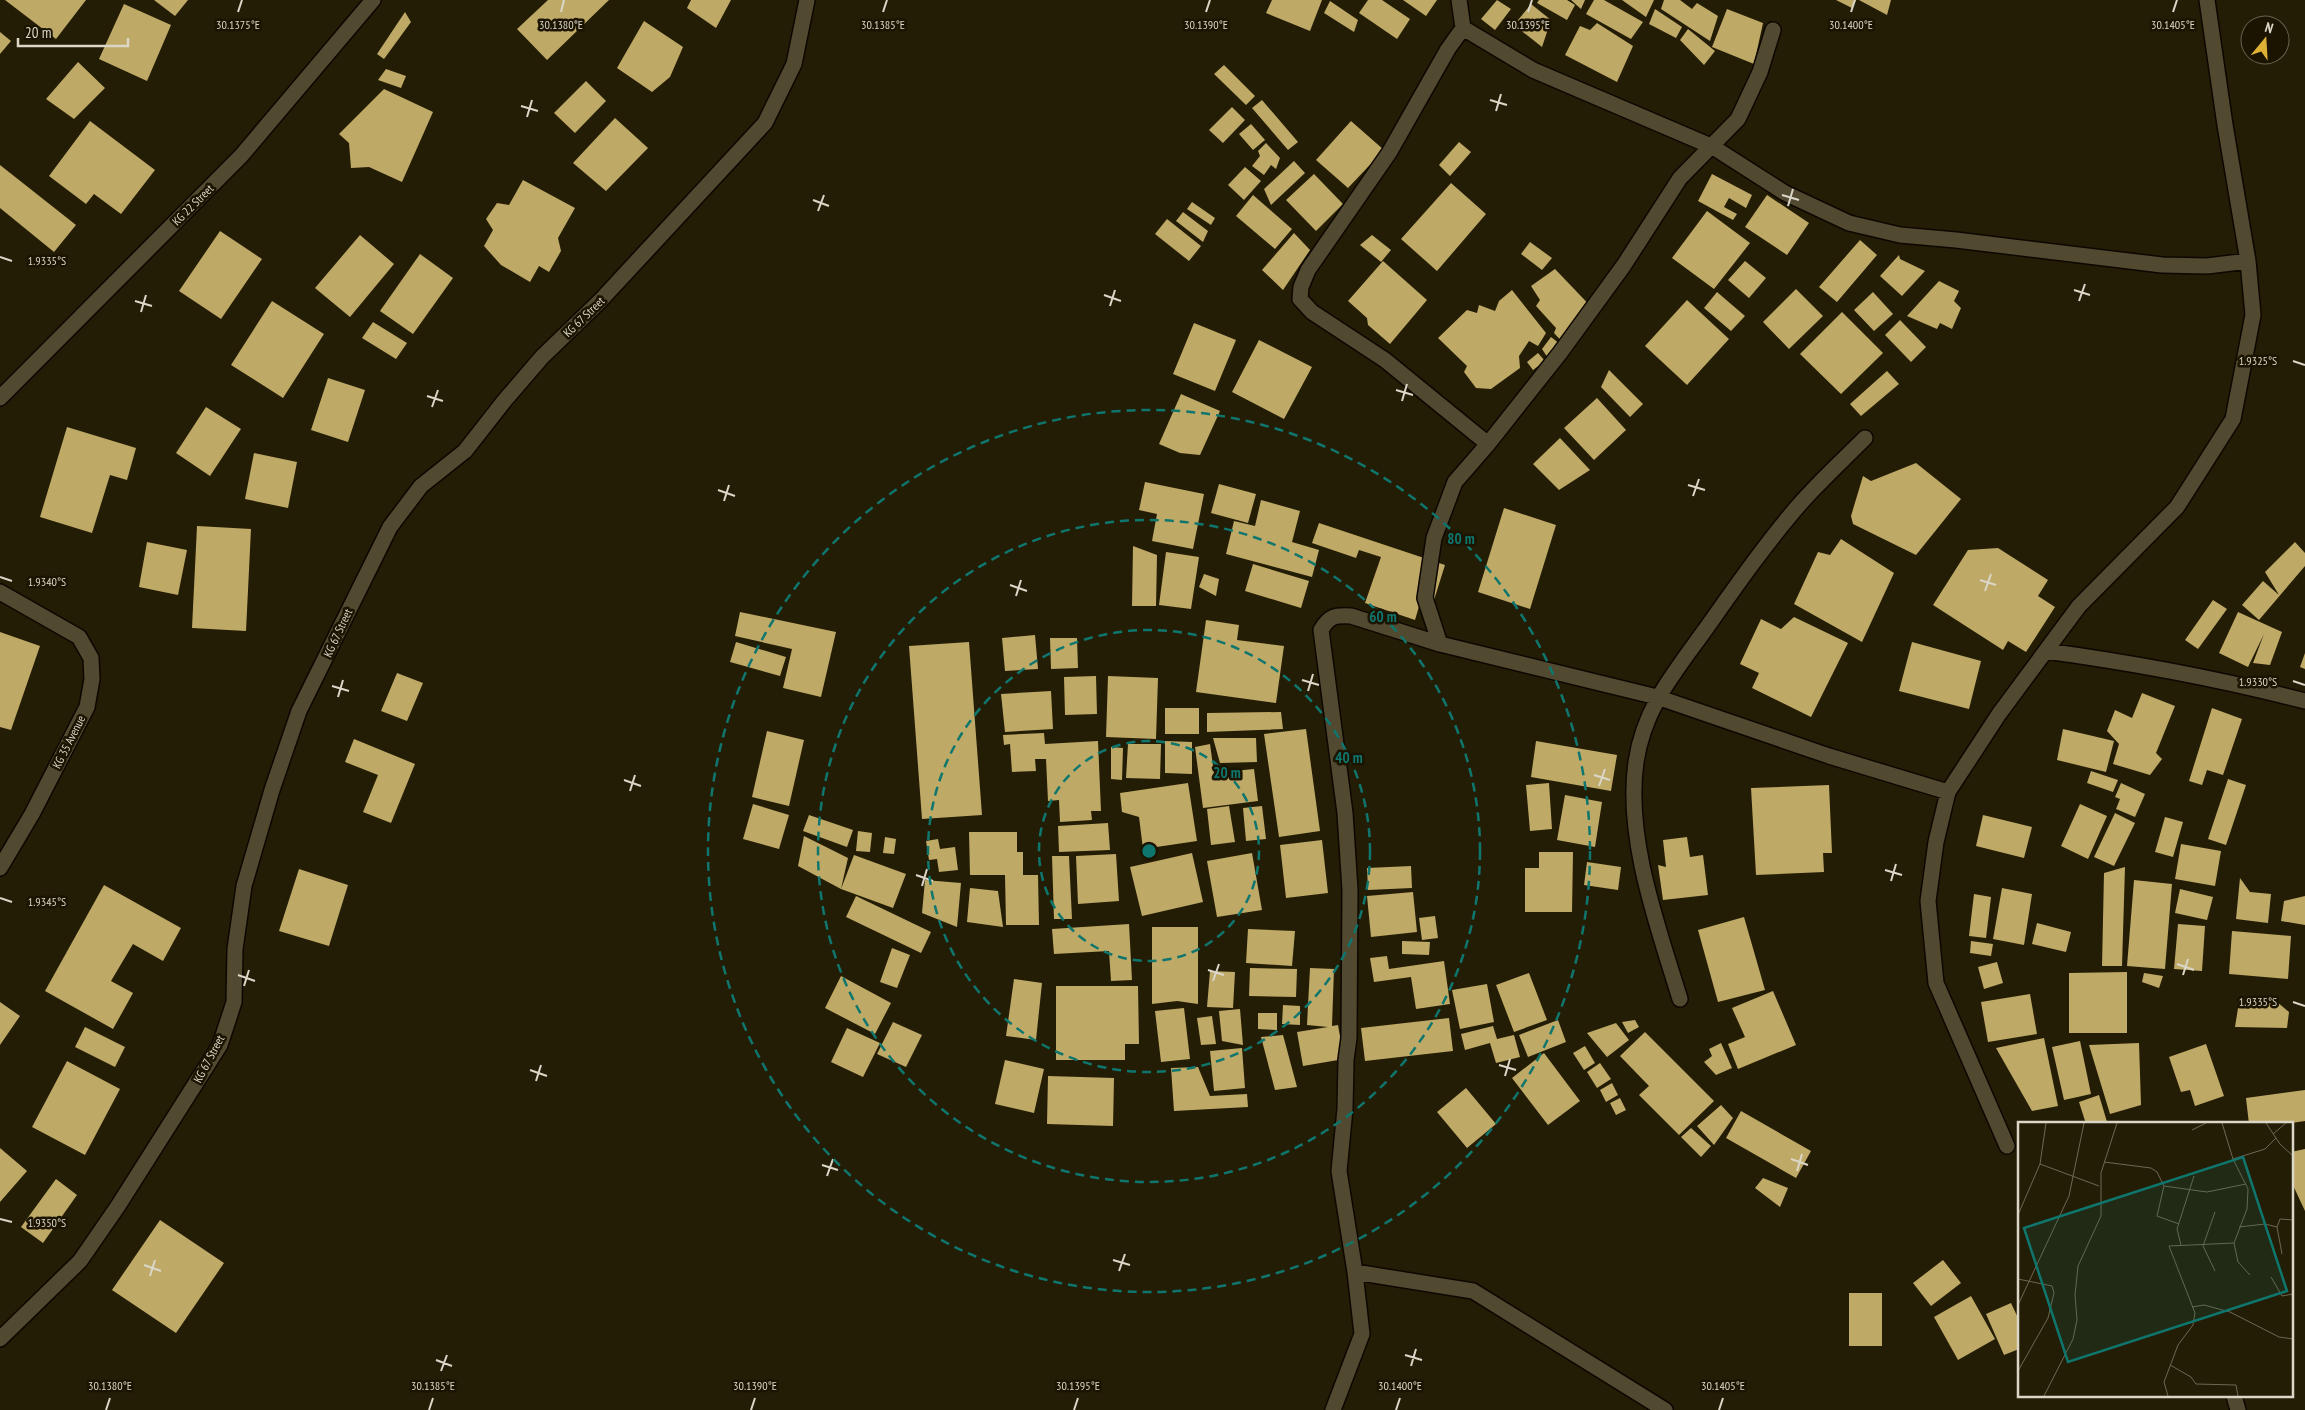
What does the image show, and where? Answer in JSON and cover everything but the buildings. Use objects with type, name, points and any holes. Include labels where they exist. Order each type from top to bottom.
[{"type":"street","name":"KG 22 Street","points":[[0,398],[241,156],[372,0]]},
{"type":"street","name":"KG 67 Street","points":[[0,1339],[80,1261],[118,1206],[220,1044],[234,1002],[235,950],[244,886],[272,790],[299,711],[390,527],[421,486],[465,451],[542,357],[600,301],[765,123],[794,64],[806,0]]},
{"type":"street","points":[[1459,0],[1464,28],[1448,49],[1389,153],[1308,270],[1301,287],[1300,298],[1312,312],[1385,360],[1488,444]]},
{"type":"street","points":[[2007,1146],[1936,983],[1928,901],[1936,842],[1948,792],[1999,714],[2079,606],[2177,507],[2233,419],[2253,315],[2248,261],[2225,125],[2207,0]]},
{"type":"street","points":[[1464,28],[1533,70],[1713,147],[1785,192],[1841,219],[1900,235],[2162,265],[2207,266],[2248,261]]},
{"type":"street","points":[[1440,644],[1425,598],[1434,538],[1455,482],[1488,444],[1577,329],[1624,265],[1680,178],[1713,147],[1738,119],[1760,72],[1773,30]]},
{"type":"street","points":[[1680,999],[1649,898],[1635,820],[1636,763],[1646,721],[1657,697],[1717,613],[1799,505],[1865,438]]},
{"type":"street","name":"KG 35 Avenue","points":[[0,592],[79,637],[91,658],[92,679],[87,707],[32,814],[0,868]]},
{"type":"street","points":[[1333,1410],[1362,1334],[1355,1272],[1339,1171],[1349,1038],[1350,890],[1345,813],[1321,630],[1327,620],[1335,615],[1350,616],[1440,644],[1657,697],[1829,756],[1948,792]]},
{"type":"street","points":[[2046,651],[2220,679],[2305,701]]},
{"type":"street","points":[[1355,1272],[1473,1291],[1665,1410]]}]
